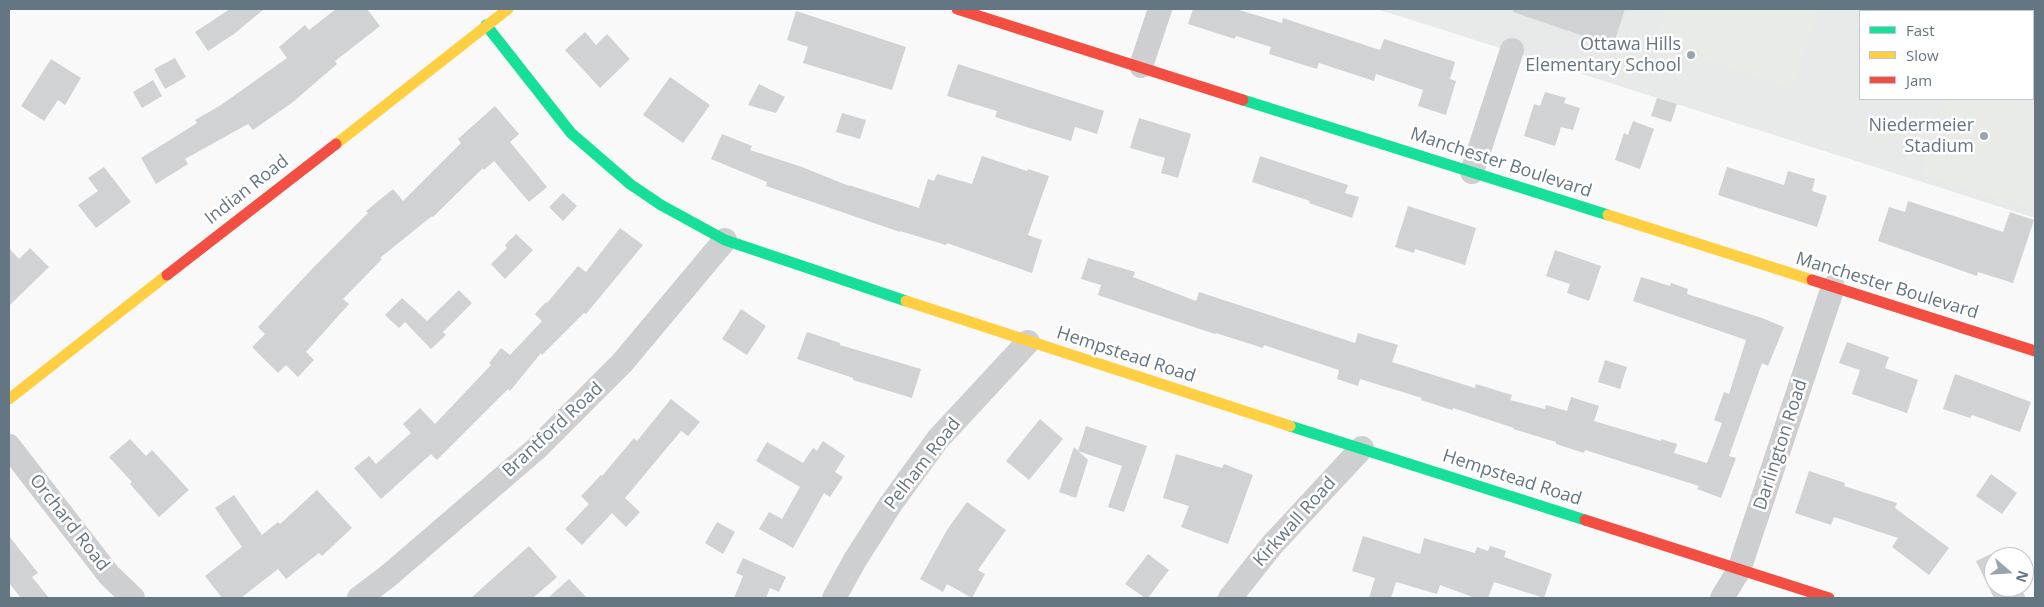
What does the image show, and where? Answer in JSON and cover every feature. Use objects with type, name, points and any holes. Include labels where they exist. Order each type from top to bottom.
[{"type":"street","name":"Indian Road","points":[[9,399],[508,9]]},
{"type":"street","name":"Manchester Boulevard","points":[[957,9],[2035,351]]},
{"type":"street","points":[[1141,66],[1160,9]]},
{"type":"street","name":"Hempstead Road","points":[[486,25],[572,133],[602,161],[630,184],[661,205],[725,240],[1028,342],[1829,598]]},
{"type":"street","points":[[1472,172],[1512,50]]},
{"type":"street","name":"Brantford Road","points":[[358,598],[387,577],[536,448],[622,363],[725,240]]},
{"type":"street","name":"Darlington Road","points":[[1722,598],[1739,570],[1833,287]]},
{"type":"street","name":"Pelham Road","points":[[834,598],[855,560],[890,505],[938,439],[1028,342]]},
{"type":"street","name":"Orchard Road","points":[[9,446],[109,575],[133,598]]},
{"type":"street","name":"Kirkwall Road","points":[[1230,598],[1272,545],[1362,448]]},
{"type":"shaded area","name":"Ottawa Hills Elementary School","points":[[1377,9],[2035,9],[2035,218]]},
{"type":"shaded area","points":[[1666,9],[1820,9],[1792,89],[1666,48],[1659,31]]},
{"type":"shaded area","name":"Niedermeier Stadium","points":[[2035,9],[2035,210],[1921,174],[1945,100],[2034,100],[2034,10],[1973,10]]},
{"type":"building","points":[[230,9],[264,9],[234,34],[208,51],[195,32]]},
{"type":"building","points":[[336,9],[367,9],[380,26],[335,61],[337,64],[293,102],[253,130],[248,124],[185,159],[188,164],[156,184],[141,158],[197,123],[195,120],[221,105],[287,58],[279,47],[305,25],[309,30]]},
{"type":"building","points":[[1193,9],[1236,9],[1282,23],[1283,18],[1380,50],[1384,39],[1455,62],[1450,79],[1456,81],[1446,115],[1418,106],[1423,90],[1376,74],[1374,81],[1319,63],[1317,69],[1269,54],[1271,47],[1236,36],[1235,39],[1188,24]]},
{"type":"building","name":"Ottawa Hills Elementary School","points":[[1513,9],[1625,9],[1613,46],[1513,12]]},
{"type":"building","points":[[796,11],[906,47],[892,90],[803,63],[808,47],[787,40]]},
{"type":"building","points":[[585,32],[596,45],[607,34],[630,59],[600,88],[565,50]]},
{"type":"building","points":[[175,58],[186,77],[165,89],[154,69]]},
{"type":"building","points":[[51,59],[81,78],[65,105],[58,100],[44,121],[21,106]]},
{"type":"building","points":[[958,64],[1104,111],[1097,134],[1075,127],[1071,141],[995,117],[997,111],[947,96]]},
{"type":"building","points":[[670,77],[710,105],[683,143],[643,115]]},
{"type":"building","points":[[153,80],[162,96],[142,108],[133,92]]},
{"type":"building","points":[[759,84],[785,97],[776,113],[748,105]]},
{"type":"building","points":[[1545,92],[1566,98],[1564,103],[1580,108],[1573,130],[1561,127],[1555,146],[1524,136],[1534,104],[1540,106]]},
{"type":"building","points":[[1657,98],[1677,104],[1671,122],[1651,116]]},
{"type":"building","points":[[495,106],[519,134],[510,142],[547,187],[529,202],[494,161],[484,170],[483,168],[433,217],[380,258],[382,259],[343,299],[349,304],[306,352],[314,360],[298,377],[286,365],[278,373],[252,347],[265,334],[258,327],[368,213],[366,211],[393,189],[403,201],[461,143],[458,139]]},
{"type":"building","points":[[842,113],[866,120],[860,139],[836,132]]},
{"type":"building","points":[[1139,118],[1191,134],[1178,178],[1161,173],[1165,158],[1130,148]]},
{"type":"building","points":[[1633,121],[1654,129],[1640,169],[1615,160],[1624,133],[1628,135]]},
{"type":"building","points":[[722,134],[752,146],[750,150],[802,167],[849,186],[919,208],[928,179],[934,181],[937,174],[972,184],[982,156],[1027,171],[1028,169],[1049,176],[1028,235],[1042,240],[1032,273],[947,243],[946,245],[900,232],[766,186],[767,182],[711,159]]},
{"type":"building","points":[[1260,156],[1348,185],[1345,193],[1359,197],[1352,218],[1309,203],[1310,201],[1252,182]]},
{"type":"building","points":[[104,167],[131,202],[96,228],[78,205],[98,191],[88,178]]},
{"type":"building","points":[[1727,167],[1784,185],[1788,171],[1815,179],[1812,191],[1827,196],[1817,227],[1718,195]]},
{"type":"building","points":[[563,193],[577,206],[563,221],[549,207]]},
{"type":"building","points":[[1908,201],[2003,232],[2010,212],[2034,220],[2013,283],[1978,272],[1977,276],[1878,241],[1889,207],[1905,212]]},
{"type":"building","points":[[1408,206],[1476,228],[1465,265],[1415,249],[1414,253],[1395,247]]},
{"type":"building","points":[[620,228],[643,245],[586,314],[584,313],[542,355],[541,353],[510,391],[508,389],[437,460],[431,454],[381,499],[354,468],[369,456],[376,464],[411,433],[403,424],[420,408],[435,424],[491,365],[489,363],[501,348],[510,355],[542,321],[535,314],[547,303],[578,266],[586,272]]},
{"type":"building","points":[[516,234],[533,250],[505,279],[491,264],[507,248],[505,245]]},
{"type":"building","points":[[9,248],[19,259],[30,248],[49,267],[9,306]]},
{"type":"building","points":[[1555,250],[1601,266],[1589,301],[1567,293],[1570,284],[1546,276]]},
{"type":"building","points":[[1088,258],[1135,272],[1133,277],[1196,301],[1199,292],[1355,343],[1358,333],[1398,345],[1392,362],[1475,388],[1476,384],[1512,395],[1510,400],[1545,409],[1546,405],[1567,411],[1571,397],[1599,406],[1594,421],[1677,444],[1674,453],[1707,463],[1722,423],[1714,420],[1724,392],[1729,394],[1746,340],[1633,301],[1641,277],[1670,286],[1671,283],[1688,289],[1687,294],[1784,327],[1768,366],[1762,363],[1729,456],[1736,458],[1721,498],[1697,489],[1699,486],[1585,450],[1584,453],[1453,408],[1452,410],[1421,400],[1422,398],[1360,379],[1358,386],[1337,379],[1339,370],[1264,345],[1263,348],[1215,334],[1098,295],[1101,285],[1081,279]]},
{"type":"building","points":[[459,290],[472,303],[443,332],[446,335],[431,349],[405,322],[399,328],[385,315],[402,298],[427,321]]},
{"type":"building","points":[[741,309],[766,326],[747,355],[722,339]]},
{"type":"building","points":[[807,332],[840,343],[840,345],[921,369],[912,398],[853,380],[853,378],[797,359]]},
{"type":"building","points":[[1847,342],[1889,357],[1885,368],[1918,380],[1907,413],[1852,394],[1860,370],[1839,363]]},
{"type":"building","points":[[1605,360],[1627,367],[1620,389],[1598,382]]},
{"type":"building","points":[[1955,374],[2031,402],[2020,432],[1972,415],[1970,418],[1943,409]]},
{"type":"building","points":[[671,399],[700,422],[688,436],[681,431],[625,498],[640,512],[626,527],[612,513],[582,545],[565,529],[589,504],[581,496],[602,476],[634,438],[637,441]]},
{"type":"building","points":[[1040,419],[1063,439],[1029,480],[1006,461]]},
{"type":"building","points":[[1086,426],[1147,446],[1124,512],[1108,507],[1122,466],[1078,451]]},
{"type":"building","points":[[130,439],[146,456],[152,450],[189,490],[159,517],[130,484],[132,482],[109,457]]},
{"type":"building","points":[[823,441],[845,456],[835,472],[843,477],[830,497],[824,493],[793,548],[759,529],[769,512],[782,519],[800,487],[756,461],[767,442],[803,463],[813,448],[817,451]]},
{"type":"building","points":[[1074,447],[1088,460],[1076,498],[1059,492]]},
{"type":"building","points":[[1176,454],[1222,468],[1224,464],[1253,475],[1228,544],[1181,527],[1189,506],[1163,498]]},
{"type":"building","points":[[1809,471],[1845,483],[1844,486],[1897,503],[1895,508],[1949,548],[1929,575],[1892,547],[1898,538],[1834,517],[1831,525],[1795,513]]},
{"type":"building","points":[[1991,474],[2017,493],[2002,514],[1976,496]]},
{"type":"building","points":[[317,490],[352,528],[322,556],[319,553],[286,579],[278,569],[241,598],[222,598],[205,576],[242,547],[215,508],[234,495],[262,535],[278,522],[280,524]]},
{"type":"building","points":[[967,502],[1006,530],[978,570],[985,574],[972,598],[947,584],[943,592],[920,579],[947,530]]},
{"type":"building","points":[[717,522],[735,532],[723,554],[705,543]]},
{"type":"building","points":[[9,536],[38,573],[32,577],[49,598],[21,598],[9,583]]},
{"type":"building","points":[[1363,536],[1420,554],[1424,538],[1475,553],[1477,547],[1488,551],[1490,546],[1506,551],[1504,557],[1552,574],[1544,598],[1494,582],[1488,598],[1475,598],[1440,585],[1437,594],[1396,582],[1391,598],[1369,598],[1375,578],[1352,571]]},
{"type":"building","points":[[529,546],[557,577],[533,598],[471,598]]},
{"type":"building","points":[[1148,554],[1169,570],[1148,598],[1145,598],[1125,584]]},
{"type":"building","points":[[1984,557],[1984,577],[1976,561]]},
{"type":"building","points":[[743,558],[786,577],[779,592],[770,588],[766,598],[734,598],[743,576],[736,573]]},
{"type":"building","points":[[569,579],[587,598],[548,598]]},
{"type":"building","points":[[1994,597],[2026,598],[1994,598]]},
{"type":"traffic: fast","points":[[486,25],[571,133],[630,184],[661,205],[725,240],[906,301]]},
{"type":"traffic: fast","points":[[1243,100],[1608,215]]},
{"type":"traffic: fast","points":[[1290,426],[1585,520]]},
{"type":"traffic: slow","points":[[336,144],[508,9]]},
{"type":"traffic: slow","points":[[1608,215],[1812,280]]},
{"type":"traffic: slow","points":[[9,399],[167,275]]},
{"type":"traffic: slow","points":[[906,301],[1290,426]]},
{"type":"traffic: jam","points":[[957,9],[1243,100]]},
{"type":"traffic: jam","points":[[167,275],[336,144]]},
{"type":"traffic: jam","points":[[1812,280],[2035,351]]},
{"type":"traffic: jam","points":[[1585,520],[1829,598]]},
{"type":"place","name":"Ottawa Hills Elementary School","points":[[1691,55]]},
{"type":"place","name":"Niedermeier Stadium","points":[[1984,136]]}]
